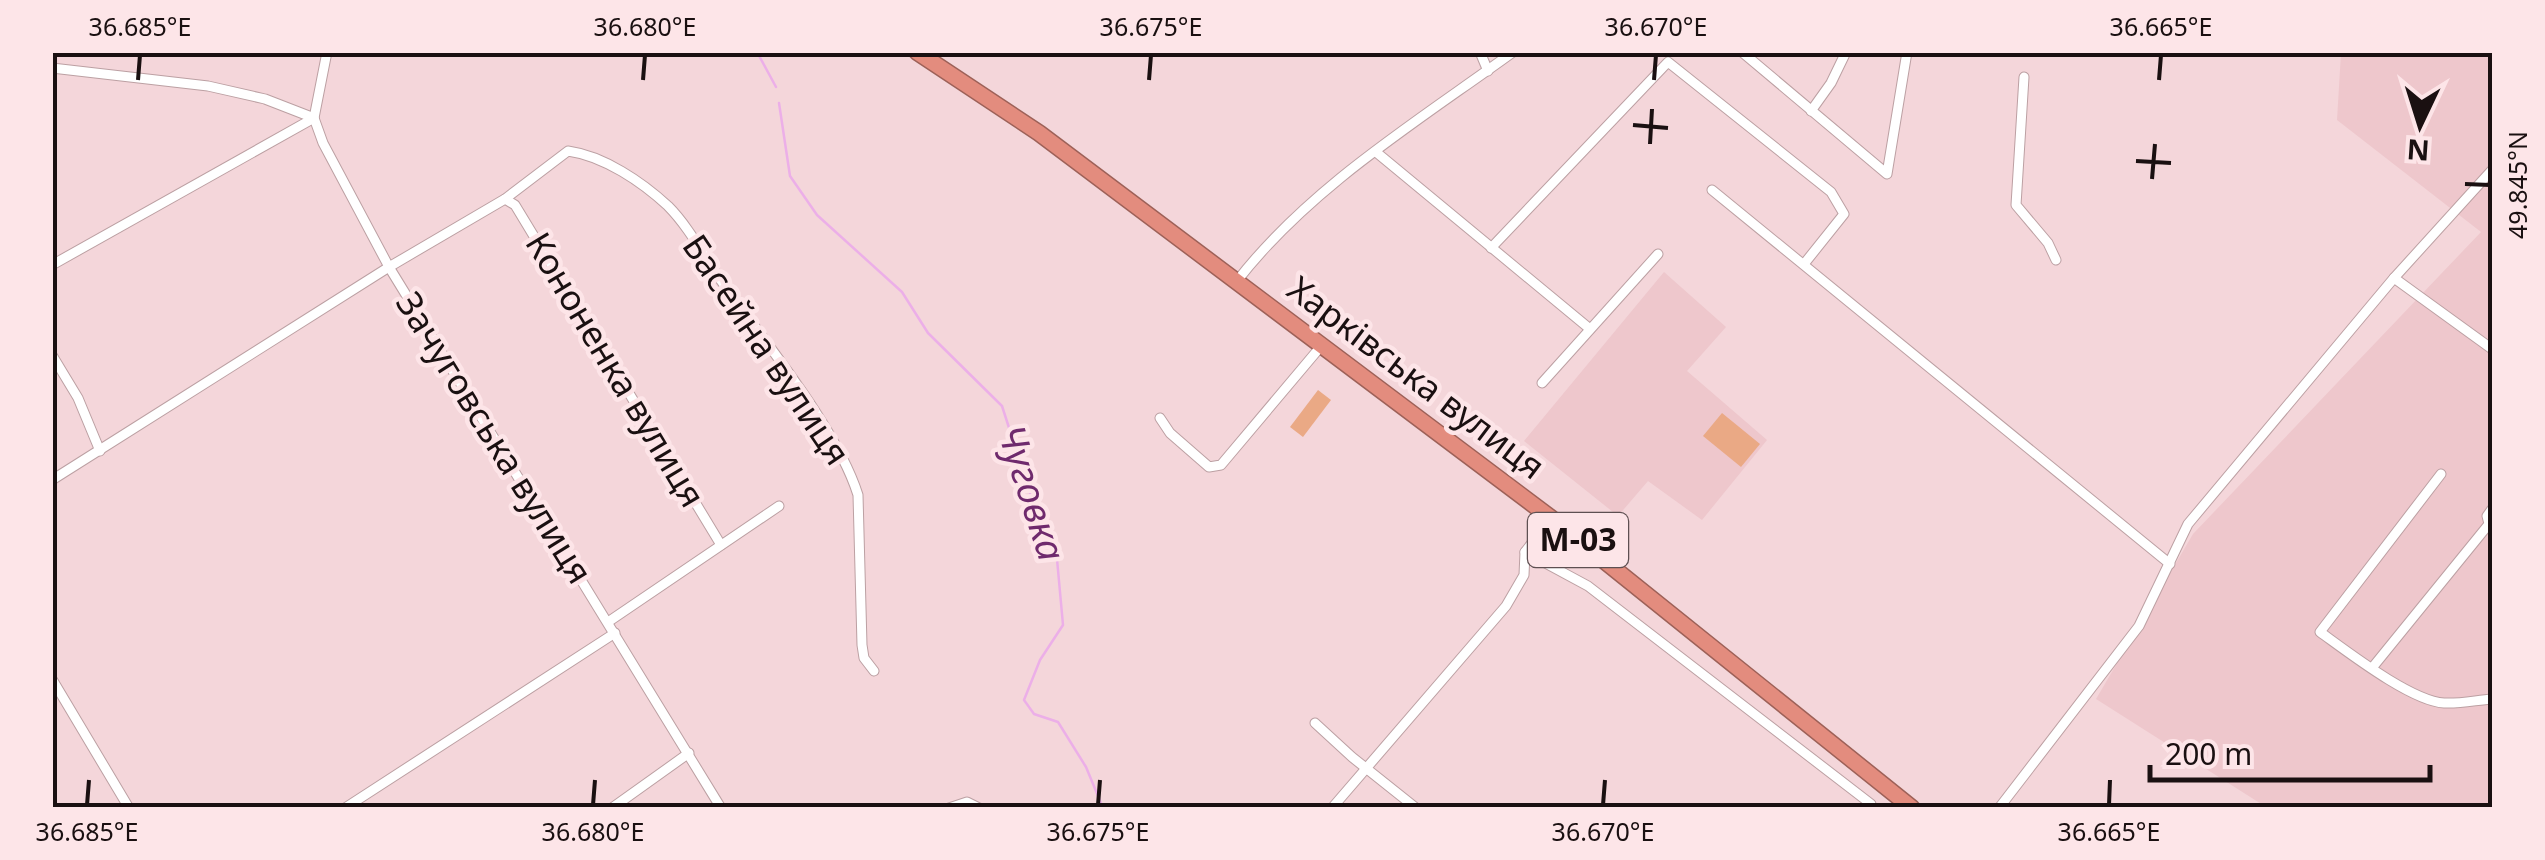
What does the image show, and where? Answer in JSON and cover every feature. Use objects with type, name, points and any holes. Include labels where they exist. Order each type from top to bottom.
[{"type":"highway","name":"Харківська вулиця","points":[[917,52],[1039,133],[1551,518],[1912,808]]},
{"type":"street","points":[[52,265],[314,118],[327,52]]},
{"type":"street","points":[[1480,52],[1488,70]]},
{"type":"street","points":[[1237,280],[1269,239],[1376,152],[1513,52]]},
{"type":"street","points":[[1812,111],[1832,83],[1846,52]]},
{"type":"street","points":[[1748,54],[1887,174],[1907,52]]},
{"type":"street","points":[[1492,248],[1668,62],[1831,192],[1844,214],[1804,264]]},
{"type":"street","points":[[52,68],[208,86],[265,99],[314,118]]},
{"type":"street","points":[[2024,77],[2016,205],[2048,242],[2056,260]]},
{"type":"street","name":"Зачуговська вулиця","points":[[314,118],[323,143],[389,267],[721,808]]},
{"type":"street","name":"Басейна вулиця","points":[[506,199],[568,151],[612,166],[669,207],[819,420],[854,480],[858,495],[862,645],[864,658],[874,671]]},
{"type":"street","points":[[1376,152],[1590,329]]},
{"type":"street","points":[[1998,808],[2139,626],[2188,524],[2394,278],[2492,170]]},
{"type":"street","points":[[1712,190],[2170,564]]},
{"type":"street","points":[[52,480],[389,267],[506,199]]},
{"type":"street","name":"Кононенка вулиця","points":[[506,199],[515,205],[721,545]]},
{"type":"street","points":[[1542,383],[1658,254]]},
{"type":"street","points":[[2394,278],[2492,349]]},
{"type":"street","points":[[1160,418],[1170,433],[1209,467],[1220,465],[1322,346]]},
{"type":"street","points":[[52,355],[78,398],[100,451]]},
{"type":"street","points":[[2442,474],[2320,632],[2424,697],[2442,703],[2492,699]]},
{"type":"street","points":[[608,622],[779,506]]},
{"type":"street","points":[[2372,668],[2489,524],[2487,516],[2492,509]]},
{"type":"street","points":[[1332,808],[1453,671],[1517,591],[1524,575],[1525,552],[1551,518]]},
{"type":"street","points":[[1525,552],[1588,586],[1870,806],[1886,786]]},
{"type":"street","points":[[345,808],[615,632]]},
{"type":"street","points":[[52,679],[129,808]]},
{"type":"street","points":[[1315,723],[1416,808]]},
{"type":"street","points":[[612,808],[689,753]]},
{"type":"street","points":[[949,808],[967,802],[980,808]]},
{"type":"shaded area","points":[[2341,53],[2492,53],[2492,807],[2266,807],[2096,699],[2193,534],[2481,232],[2337,120]]},
{"type":"shaded area","points":[[1664,272],[1726,327],[1687,371],[1767,440],[1702,520],[1648,481],[1618,516],[1524,441]]},
{"type":"shaded area","points":[[1318,390],[1331,400],[1303,437],[1290,427]]},
{"type":"shaded area","points":[[1722,413],[1760,444],[1741,467],[1703,436]]},
{"type":"waterway","name":"Чуговка","points":[[757,52],[776,87]]},
{"type":"waterway","name":"Чуговка","points":[[779,103],[790,176],[817,215],[902,292],[928,333],[1002,406],[1043,533],[1057,559],[1063,625],[1040,660],[1024,700],[1034,714],[1058,722],[1086,767],[1103,808]]}]
